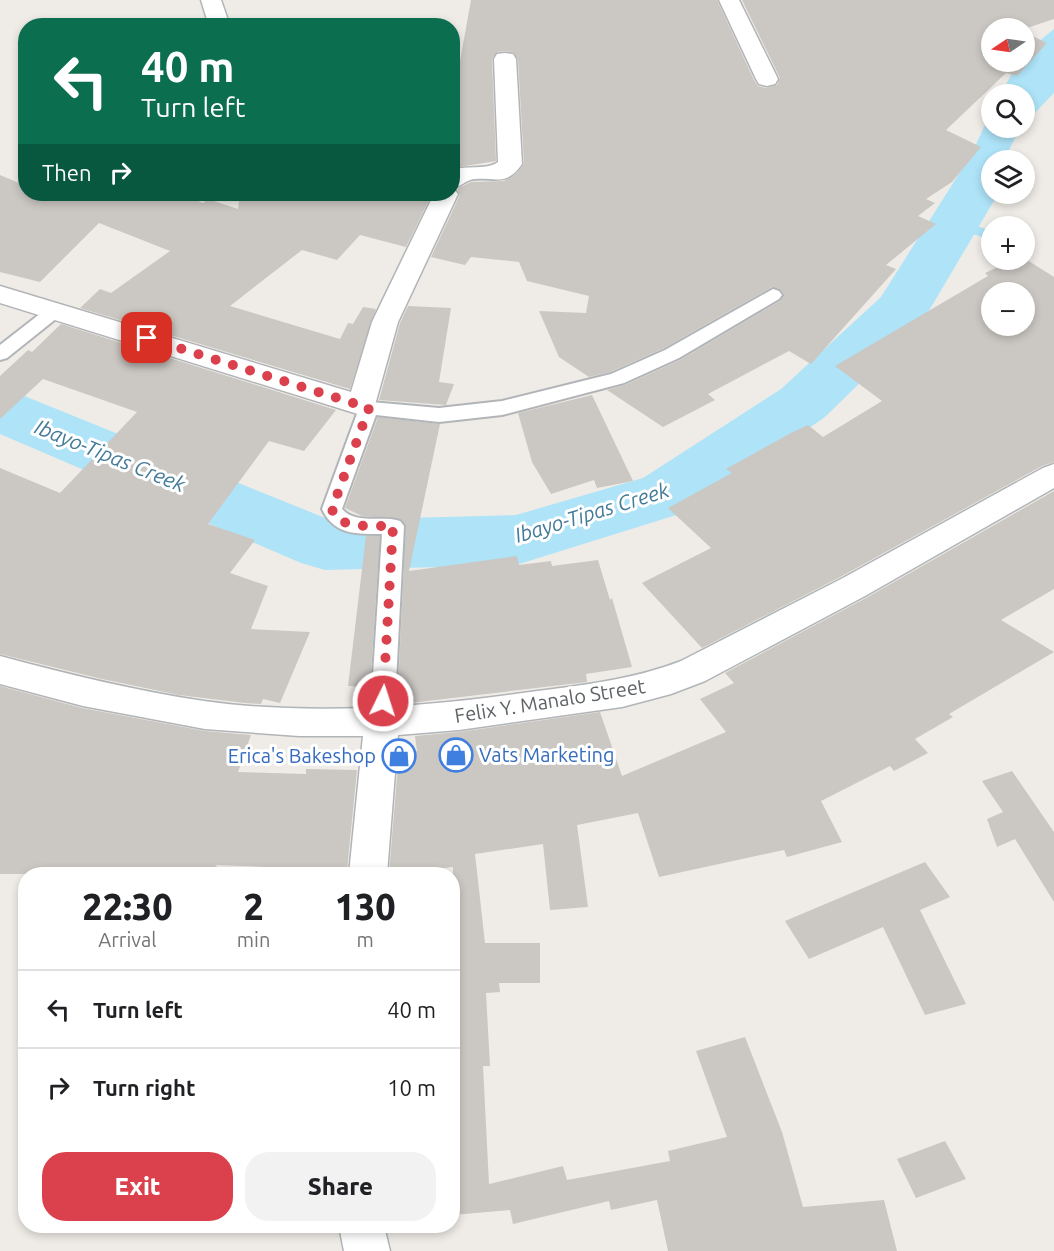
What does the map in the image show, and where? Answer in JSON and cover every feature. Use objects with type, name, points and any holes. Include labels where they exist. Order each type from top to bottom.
[{"type":"street","points":[[211,0],[217,18]]},
{"type":"street","points":[[729,0],[767,79]]},
{"type":"street","points":[[460,175],[467,172],[494,174],[505,170],[510,164],[505,59]]},
{"type":"street","points":[[0,294],[365,406],[385,321],[443,201]]},
{"type":"street","name":"Felix Y. Manalo Street","points":[[0,669],[83,692],[205,715],[299,722],[382,722],[459,716],[622,693],[693,671],[854,587],[1054,475]]},
{"type":"street","points":[[369,867],[382,722]]},
{"type":"street","points":[[363,1233],[367,1251]]},
{"type":"lane","points":[[382,722],[393,526],[342,524],[334,518],[332,509],[365,406],[439,415],[502,408],[617,379],[672,354],[773,295]]},
{"type":"lane","points":[[0,354],[56,310]]},
{"type":"water","points":[[1054,29],[1054,93],[1035,113],[1035,84],[1006,84],[1013,72],[1035,72],[1035,45]]},
{"type":"water","points":[[981,133],[981,138],[1015,138],[1009,150],[981,150],[981,204],[986,204],[977,226],[981,227],[981,237],[967,232],[921,292],[898,283],[944,216]]},
{"type":"building","points":[[471,0],[717,0],[754,80],[758,86],[766,88],[777,85],[780,78],[742,0],[1054,0],[1054,19],[1035,25],[1035,18],[981,18],[981,72],[1021,72],[1017,76],[1006,73],[994,84],[981,84],[981,97],[946,130],[981,147],[952,182],[926,199],[935,203],[918,216],[936,224],[886,265],[896,269],[811,364],[789,351],[708,394],[715,400],[663,427],[607,390],[625,385],[680,360],[780,301],[784,294],[780,289],[772,287],[664,348],[610,372],[589,377],[559,357],[539,311],[586,313],[589,296],[527,281],[519,262],[471,257],[465,265],[431,257],[457,201],[460,201],[460,188],[471,182],[504,181],[517,173],[524,164],[518,59],[513,52],[497,52],[492,59],[496,161],[460,167],[460,61]]},
{"type":"building","points":[[1035,37],[1047,43],[1035,56]]},
{"type":"building","points":[[0,175],[18,183],[18,201],[198,201],[203,203],[214,201],[238,209],[239,201],[429,201],[406,247],[360,235],[337,260],[302,250],[230,306],[340,339],[348,323],[353,324],[363,307],[376,309],[350,389],[80,308],[100,289],[111,293],[170,251],[99,223],[40,282],[0,272]]},
{"type":"building","points":[[1035,265],[1054,277],[1054,462],[1042,466],[842,576],[702,648],[642,583],[711,548],[668,508],[732,473],[726,469],[791,433],[808,425],[823,437],[882,401],[835,366],[988,276],[985,273],[991,270],[1035,270]]},
{"type":"building","points":[[408,306],[451,308],[439,382],[454,384],[446,405],[379,400],[400,323]]},
{"type":"building","points":[[61,324],[336,410],[304,451],[269,441],[208,524],[255,540],[230,573],[268,586],[251,629],[310,632],[280,703],[263,699],[261,704],[245,703],[179,695],[0,654],[0,468],[60,493],[137,412],[43,379],[0,419],[0,376],[28,350],[32,352]]},
{"type":"building","points":[[592,395],[633,481],[597,488],[594,480],[551,494],[532,462],[518,413]]},
{"type":"building","points":[[378,417],[440,424],[409,571],[517,556],[519,565],[551,561],[552,566],[598,560],[610,600],[612,598],[632,667],[586,674],[587,682],[410,703],[408,687],[398,687],[406,525],[400,519],[362,516],[345,508]]},
{"type":"building","points":[[1054,491],[1054,589],[1001,620],[1054,652],[949,714],[953,717],[915,739],[928,753],[894,771],[890,766],[821,801],[842,842],[787,857],[784,850],[659,877],[638,813],[577,825],[588,907],[550,910],[543,844],[475,854],[485,943],[540,943],[540,983],[499,983],[500,992],[486,993],[490,1066],[483,1066],[489,1184],[563,1166],[567,1180],[670,1161],[668,1151],[727,1137],[696,1051],[745,1037],[782,1132],[803,1207],[884,1200],[897,1251],[668,1251],[657,1200],[611,1210],[609,1201],[513,1224],[510,1210],[460,1214],[460,867],[390,867],[399,752],[417,751],[415,736],[600,712],[622,776],[726,732],[700,699],[734,683],[725,673],[866,598]]},
{"type":"building","points":[[366,536],[380,536],[370,687],[348,686]]},
{"type":"building","points":[[0,686],[82,708],[205,731],[251,735],[238,772],[306,774],[306,769],[357,770],[347,867],[215,865],[217,867],[18,867],[18,874],[0,874]]},
{"type":"building","points":[[1012,771],[1054,832],[1054,902],[1015,839],[997,847],[987,819],[1003,812],[982,781]]},
{"type":"building","points":[[925,862],[950,897],[920,910],[966,1004],[925,1015],[883,927],[809,959],[785,921]]},
{"type":"building","points":[[945,1141],[966,1179],[916,1198],[897,1159]]},
{"type":"waterway","name":"Ibayo-Tipas Creek","points":[[0,410],[325,545],[516,540],[666,495],[803,403],[902,309],[981,179]]},
{"type":"place","name":"Vats Marketing","points":[[456,755]]},
{"type":"place","name":"Erica's Bakeshop","points":[[399,756]]},
{"type":"route","points":[[147,338],[369,408],[332,509],[334,518],[342,524],[393,526],[383,701]]}]
